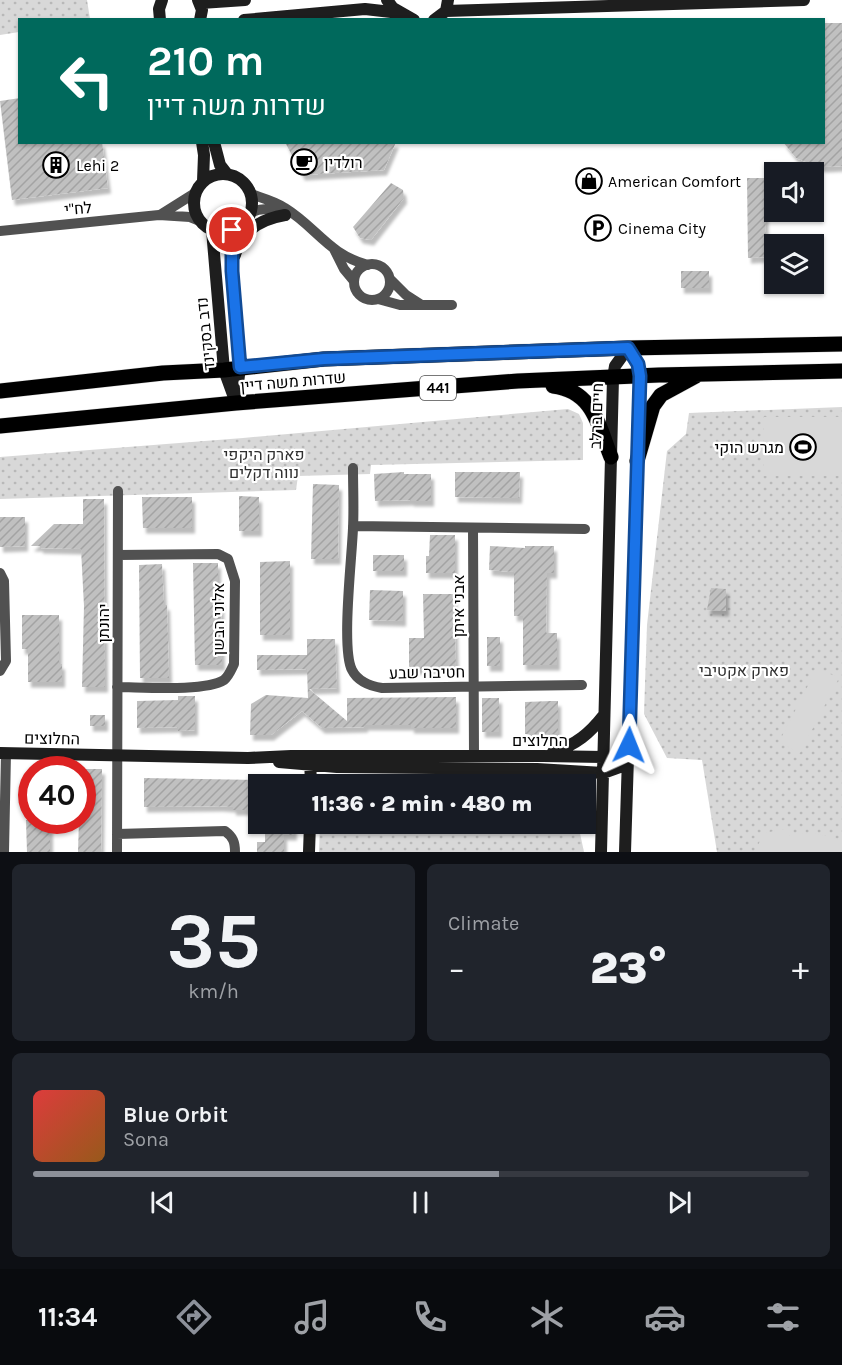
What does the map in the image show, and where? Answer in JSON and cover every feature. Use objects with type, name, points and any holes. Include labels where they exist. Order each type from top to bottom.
[{"type":"main road","name":"שדרות משה דיין","points":[[0,391],[163,373],[224,370],[324,359],[628,348],[842,344]]},
{"type":"main road","name":"שדרות משה דיין","points":[[0,426],[236,403],[518,381],[842,371]]},
{"type":"main road","points":[[637,461],[653,406],[661,395],[698,375]]},
{"type":"main road","points":[[518,381],[568,388],[584,398],[588,402],[611,457]]},
{"type":"street","points":[[160,18],[159,9],[162,0]]},
{"type":"street","points":[[200,18],[200,2],[245,0]]},
{"type":"street","points":[[387,0],[400,13],[410,18]]},
{"type":"street","points":[[436,18],[447,5],[804,0]]},
{"type":"street","points":[[266,18],[365,9],[400,13]]},
{"type":"street","points":[[202,144],[203,182]]},
{"type":"street","points":[[215,144],[220,165],[227,174]]},
{"type":"street","points":[[251,194],[250,213],[246,221],[232,230],[221,232],[212,230],[200,221],[194,209],[195,194],[203,182],[211,176],[227,174],[240,179],[251,194],[284,207],[334,249],[351,260],[380,266],[406,295],[420,304]]},
{"type":"street","name":"לח\"י","points":[[159,215],[195,194]]},
{"type":"street","points":[[250,213],[260,208],[267,209],[285,215],[309,228]]},
{"type":"street","name":"לח\"י","points":[[0,231],[159,215],[190,217],[200,221]]},
{"type":"street","points":[[232,265],[238,243],[251,229],[262,221],[285,215]]},
{"type":"street","name":"נדב בסקינד","points":[[212,230],[224,370],[236,403]]},
{"type":"street","name":"נדב בסקינד","points":[[232,230],[232,265],[240,367],[236,403]]},
{"type":"street","points":[[334,249],[361,297],[400,305],[452,305]]},
{"type":"street","points":[[354,281],[358,271],[368,265]]},
{"type":"street","points":[[378,299],[387,291],[390,279]]},
{"type":"street","points":[[625,852],[640,376],[638,364],[628,348]]},
{"type":"street","name":"חיים ברלב","points":[[601,852],[613,378],[615,366],[628,348]]},
{"type":"street","name":"חטיבה שבע","points":[[353,472],[353,526],[347,648],[352,672],[368,685],[382,688],[582,685]]},
{"type":"street","name":"יהונתן","points":[[117,852],[118,493]]},
{"type":"street","points":[[353,526],[585,529]]},
{"type":"street","name":"אבני איתן","points":[[473,528],[474,756]]},
{"type":"street","name":"אלוני הבשן","points":[[117,687],[204,686],[224,679],[230,674],[234,664],[235,581],[228,559],[218,554],[118,555]]},
{"type":"street","points":[[0,573],[4,581],[6,661],[0,671]]},
{"type":"street","points":[[543,756],[567,748],[578,741],[590,732],[604,715]]},
{"type":"street","points":[[3,753],[4,852]]},
{"type":"street","name":"החלוצים","points":[[3,753],[248,758],[603,773],[628,764]]},
{"type":"street","name":"החלוצים","points":[[310,761],[543,756],[603,757],[628,764]]},
{"type":"street","points":[[310,761],[311,774]]},
{"type":"street","points":[[537,769],[545,774]]},
{"type":"street","points":[[596,823],[601,831]]},
{"type":"street","points":[[117,834],[225,831],[235,843],[235,852]]},
{"type":"street","points":[[309,852],[310,834]]},
{"type":"green space","points":[[0,0],[87,0],[90,18],[18,18],[18,32],[0,35]]},
{"type":"green space","name":"פארק אקטיבי","points":[[842,407],[842,852],[717,852],[702,760],[667,758],[644,714],[647,625],[667,451],[686,434],[689,413]]},
{"type":"green space","name":"פארק היקפי נווה דקלים","points":[[568,409],[579,414],[583,423],[583,460],[371,465],[370,474],[298,476],[296,490],[0,499],[0,457]]},
{"type":"green space","name":"מגרש הוקי","points":[[764,417],[842,417],[842,476],[764,476]]},
{"type":"green space","points":[[817,668],[839,678],[800,753],[779,742]]},
{"type":"green space","points":[[507,773],[514,774],[461,774]]},
{"type":"green space","points":[[785,829],[790,836],[816,834],[842,841],[842,852],[758,852],[758,845],[764,833]]},
{"type":"green space","points":[[320,834],[580,834],[584,852],[319,852]]},
{"type":"building","points":[[825,23],[842,23],[842,166],[824,167],[824,162],[806,162],[796,158],[785,144],[825,144]]},
{"type":"building","name":"Lehi 2","points":[[18,98],[18,144],[102,144],[108,188],[12,200],[0,101]]},
{"type":"building","points":[[286,144],[395,144],[384,170],[302,175]]},
{"type":"building","points":[[747,178],[764,178],[764,257],[748,258]]},
{"type":"building","points":[[391,183],[403,190],[404,198],[371,240],[360,238],[353,227]]},
{"type":"building","points":[[681,271],[709,271],[709,288],[681,288]]},
{"type":"building","points":[[404,472],[404,474],[431,474],[431,501],[375,501],[374,474]]},
{"type":"building","points":[[455,472],[520,472],[519,498],[455,497]]},
{"type":"building","points":[[313,484],[339,485],[338,559],[311,559]]},
{"type":"building","points":[[239,496],[259,497],[259,531],[239,531]]},
{"type":"building","points":[[142,497],[192,497],[192,528],[143,528]]},
{"type":"building","points":[[83,499],[104,499],[105,687],[82,687],[84,606],[81,549],[31,546],[54,524],[83,524]]},
{"type":"building","points":[[0,517],[25,517],[25,546],[0,547]]},
{"type":"building","points":[[430,535],[455,535],[455,573],[426,573]]},
{"type":"building","points":[[490,546],[525,548],[525,546],[554,546],[554,573],[547,573],[546,633],[557,633],[557,665],[523,665],[523,616],[514,616],[514,572],[489,570]]},
{"type":"building","points":[[373,555],[404,555],[404,571],[373,571]]},
{"type":"building","points":[[290,561],[290,635],[260,635],[260,562]]},
{"type":"building","points":[[193,563],[218,563],[222,665],[195,665]]},
{"type":"building","points":[[162,564],[164,605],[167,605],[169,678],[140,678],[139,565]]},
{"type":"building","points":[[711,588],[726,589],[726,611],[707,610]]},
{"type":"building","points":[[370,590],[403,591],[403,621],[369,620]]},
{"type":"building","points":[[423,594],[454,594],[456,668],[409,669],[409,638],[424,638]]},
{"type":"building","points":[[22,615],[59,615],[59,664],[62,664],[62,682],[28,682],[28,649],[22,649]]},
{"type":"building","points":[[487,637],[500,637],[500,666],[487,666]]},
{"type":"building","points":[[307,639],[335,639],[337,688],[309,689],[347,721],[347,698],[456,697],[456,728],[365,725],[365,727],[322,728],[302,711],[271,735],[250,735],[251,704],[266,695],[308,698],[307,669],[257,670],[257,655],[307,655]]},
{"type":"building","points":[[178,696],[195,696],[195,730],[178,731],[178,727],[137,728],[137,701],[178,700]]},
{"type":"building","points":[[482,698],[499,698],[499,732],[482,732]]},
{"type":"building","points":[[558,701],[558,734],[525,734],[525,702]]},
{"type":"building","points":[[90,715],[105,715],[105,726],[90,726]]},
{"type":"building","points":[[96,769],[102,769],[101,852],[78,852],[79,834],[96,834]]},
{"type":"building","points":[[144,778],[248,780],[248,810],[233,810],[233,807],[220,806],[144,807]]},
{"type":"building","points":[[26,834],[50,834],[50,852],[27,852]]},
{"type":"building","points":[[265,834],[294,834],[284,835],[284,852],[257,852],[257,842],[265,842]]},
{"type":"place","name":"רולדין","points":[[304,162]]},
{"type":"place","name":"Lehi 2","points":[[56,165]]},
{"type":"place","name":"American Comfort","points":[[589,181]]},
{"type":"place","name":"Cinema City","points":[[598,228]]},
{"type":"place","name":"מגרש הוקי","points":[[803,447]]},
{"type":"route","points":[[232,230],[232,271],[240,367],[324,359],[628,348],[638,364],[640,376],[629,745]]}]
